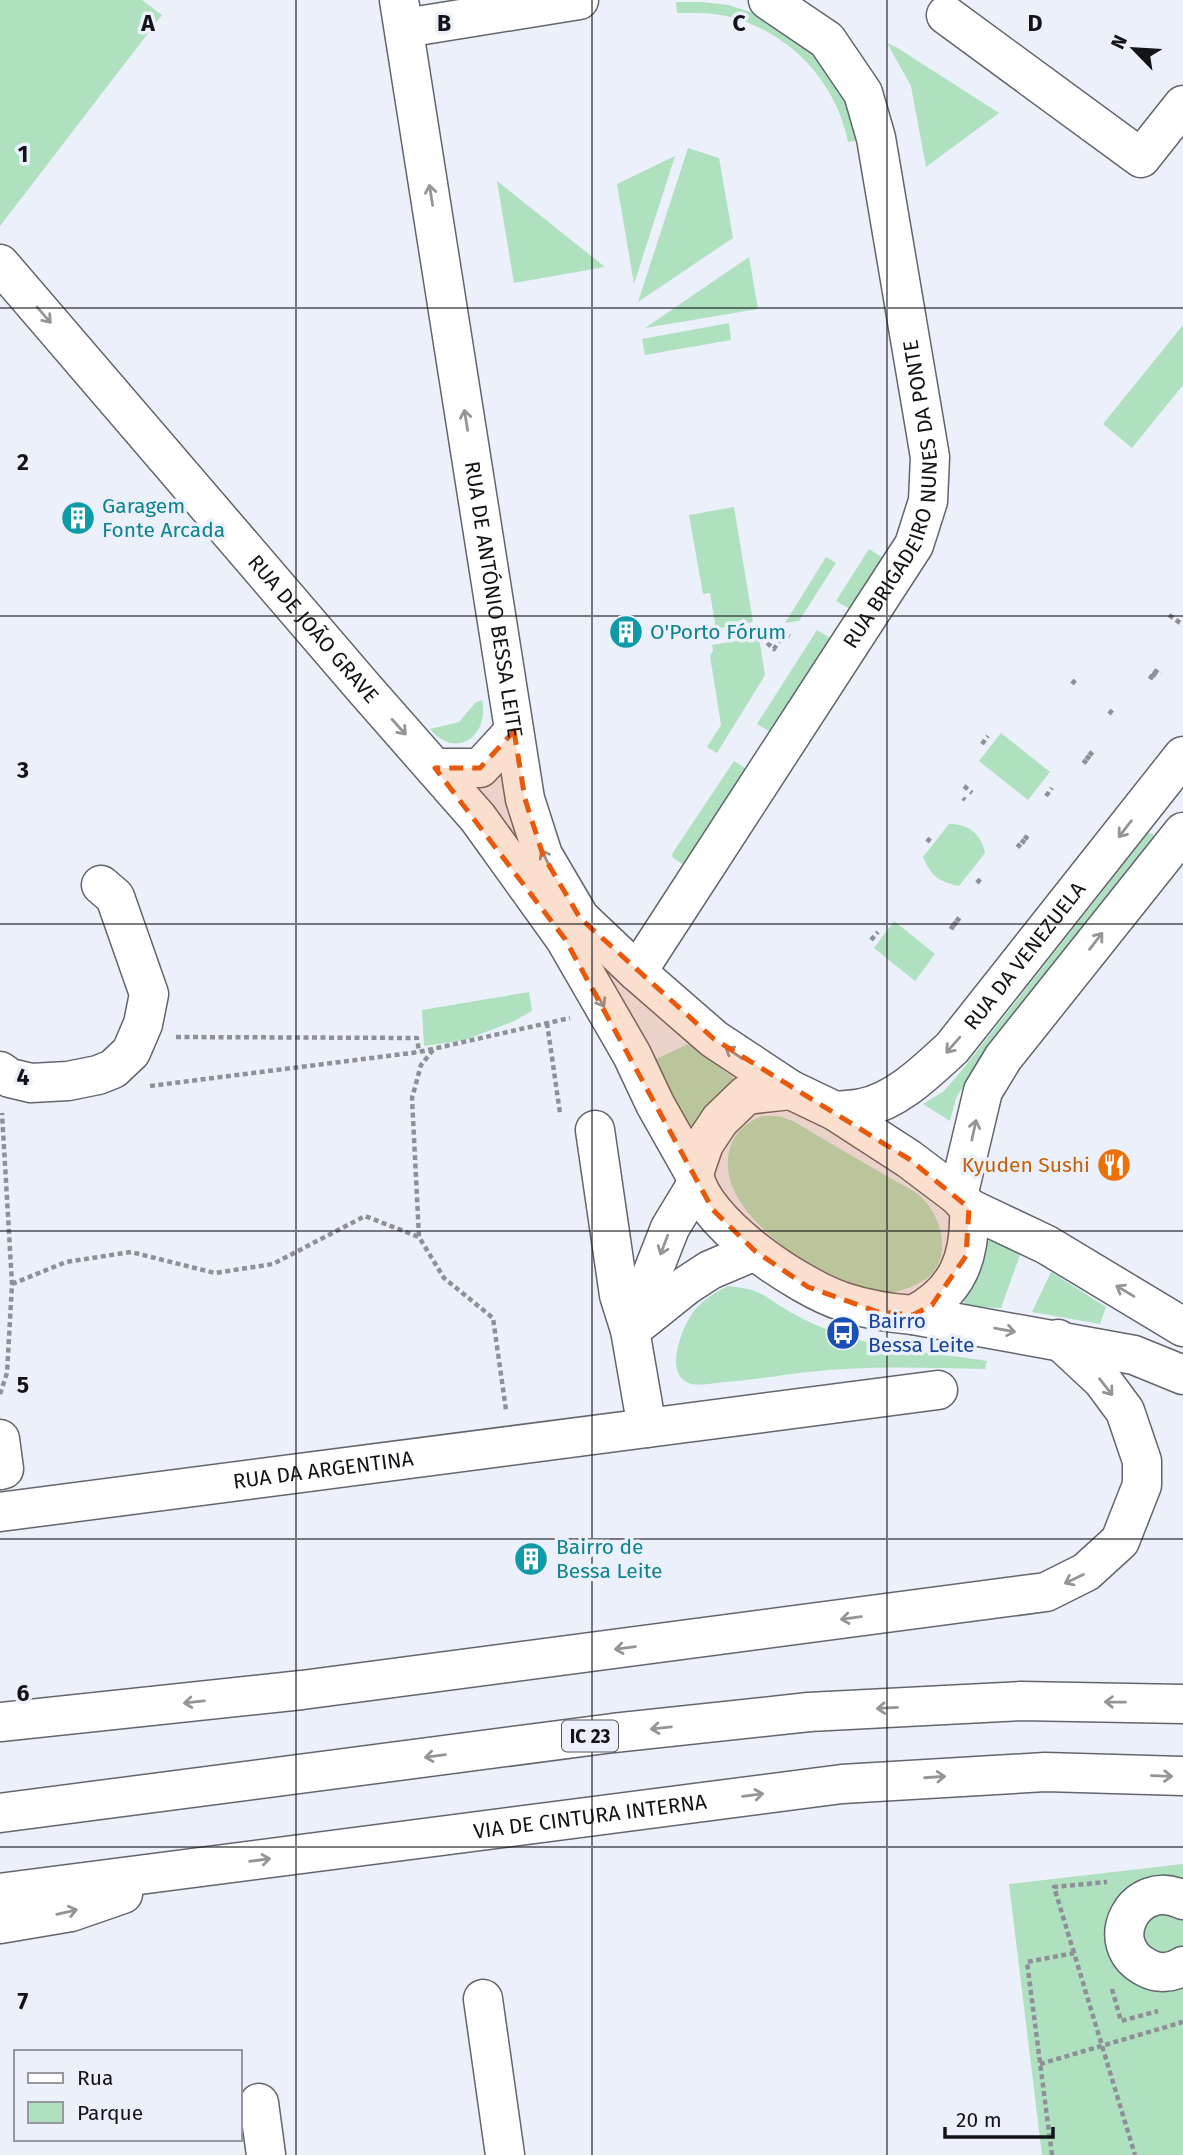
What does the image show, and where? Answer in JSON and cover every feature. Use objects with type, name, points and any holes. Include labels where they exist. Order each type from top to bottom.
[{"type":"main road","points":[[402,14],[579,0]]},
{"type":"main road","name":"RUA BRIGADEIRO NUNES DA PONTE","points":[[637,972],[914,545],[928,501],[930,457],[876,138],[863,93],[827,40],[768,0]]},
{"type":"main road","name":"RUA DE ANTÓNIO BESSA LEITE","points":[[402,14],[525,799],[543,855],[580,918],[714,1039],[791,1090],[835,1111],[909,1159],[964,1202],[1047,1245],[1183,1327]]},
{"type":"main road","points":[[946,15],[1141,158],[1183,105]]},
{"type":"main road","name":"RUA DE JOÃO GRAVE","points":[[0,264],[478,818],[565,939],[632,1055],[695,1179]]},
{"type":"main road","points":[[435,768],[480,768],[514,731]]},
{"type":"main road","name":"RUA DA VENEZUELA","points":[[835,1111],[864,1108],[894,1095],[952,1048],[1183,756]]},
{"type":"main road","points":[[1152,795],[1183,820]]},
{"type":"main road","points":[[913,1315],[932,1305],[949,1289],[966,1256],[964,1202],[983,1091],[1003,1058],[1183,832]]},
{"type":"main road","points":[[5,1074],[30,1083],[98,1075],[113,1069],[131,1052],[144,1024],[149,994],[115,897],[101,885]]},
{"type":"main road","points":[[630,1330],[670,1228],[695,1179],[704,1144],[720,1120],[746,1095],[791,1090]]},
{"type":"main road","points":[[595,1130],[620,1295],[630,1330],[647,1428]]},
{"type":"main road","points":[[695,1179],[713,1210],[755,1251],[808,1287],[842,1302],[878,1312],[913,1315],[1134,1354],[1183,1375]]},
{"type":"main road","points":[[630,1330],[710,1270],[755,1251]]},
{"type":"main road","points":[[0,1722],[302,1690],[1046,1592],[1086,1573],[1120,1541],[1142,1485],[1142,1461],[1125,1411],[1102,1380],[1058,1339]]},
{"type":"main road","name":"RUA DA ARGENTINA","points":[[0,1512],[939,1390]]},
{"type":"main road","points":[[0,1439],[4,1469],[0,1470]]},
{"type":"main road","name":"IC 23","points":[[0,1813],[613,1732],[809,1712],[1021,1701],[1183,1704]]},
{"type":"main road","name":"VIA DE CINTURA INTERNA","points":[[0,1893],[842,1784],[1045,1772],[1183,1776]]},
{"type":"main road","points":[[0,1924],[71,1912],[193,1869]]},
{"type":"main road","points":[[1183,1900],[1175,1896],[1150,1896],[1139,1903],[1125,1922],[1124,1934],[1126,1947],[1132,1957],[1152,1971],[1164,1972],[1183,1966]]},
{"type":"main road","points":[[483,1999],[505,2155]]},
{"type":"main road","points":[[259,2103],[266,2155]]},
{"type":"path","points":[[1169,615],[1183,625]]},
{"type":"path","points":[[763,627],[765,641],[774,649],[784,633],[790,636]]},
{"type":"path","points":[[1152,673],[1158,677]]},
{"type":"path","points":[[1072,684],[1077,678]]},
{"type":"path","points":[[1109,714],[1114,708]]},
{"type":"path","points":[[982,744],[988,736]]},
{"type":"path","points":[[1086,756],[1092,761],[1086,756]]},
{"type":"path","points":[[964,786],[972,793]]},
{"type":"path","points":[[1046,796],[1052,788]]},
{"type":"path","points":[[927,842],[932,836]]},
{"type":"path","points":[[1021,840],[1027,844],[1021,840]]},
{"type":"path","points":[[976,883],[982,877]]},
{"type":"path","points":[[871,940],[878,932]]},
{"type":"path","points":[[98,1075],[118,1090],[419,1052],[579,1016]]},
{"type":"path","points":[[547,1023],[560,1114],[595,1130]]},
{"type":"path","points":[[138,1037],[416,1038],[419,1052]]},
{"type":"path","points":[[433,1049],[421,1065],[412,1098],[419,1237],[444,1278],[493,1318],[506,1412],[512,1420]]},
{"type":"path","points":[[0,1394],[7,1373],[12,1284],[2,1109],[5,1074]]},
{"type":"path","points":[[12,1284],[66,1262],[131,1252],[215,1273],[273,1264],[365,1216],[419,1237]]},
{"type":"path","points":[[1052,2155],[1027,1962],[1074,1952],[1135,2155]]},
{"type":"path","points":[[1040,2064],[1183,2022]]},
{"type":"highlighted area","points":[[514,731],[525,799],[543,855],[580,918],[637,972],[714,1039],[909,1159],[969,1208],[966,1256],[932,1305],[913,1315],[878,1312],[808,1287],[755,1251],[713,1210],[565,939],[435,768],[480,768]]},
{"type":"green space","points":[[0,0],[142,0],[162,15],[0,226]]},
{"type":"green space","points":[[676,2],[728,5],[754,13],[777,25],[819,58],[847,102],[860,140],[848,142],[842,119],[832,98],[805,61],[788,46],[769,33],[726,16],[677,13]]},
{"type":"green space","points":[[887,43],[999,113],[926,167],[911,86]]},
{"type":"green space","points":[[688,148],[719,158],[733,238],[638,302]]},
{"type":"green space","points":[[675,156],[634,284],[617,184]]},
{"type":"green space","points":[[497,181],[605,267],[514,283]]},
{"type":"green space","points":[[749,257],[758,309],[645,328]]},
{"type":"green space","points":[[729,323],[731,340],[645,355],[642,339]]},
{"type":"green space","points":[[1183,325],[1183,385],[1132,448],[1103,424]]},
{"type":"green space","points":[[734,507],[753,622],[716,629],[710,593],[703,594],[689,515]]},
{"type":"green space","points":[[869,549],[883,558],[850,609],[836,601]]},
{"type":"green space","points":[[826,557],[836,563],[799,621],[785,623]]},
{"type":"green space","points":[[817,630],[832,639],[772,733],[757,724]]},
{"type":"green space","points":[[759,637],[765,675],[717,753],[707,747],[721,725],[710,656],[712,645]]},
{"type":"green space","points":[[482,700],[481,724],[476,734],[468,740],[450,743],[430,729],[459,722],[475,703]]},
{"type":"green space","points":[[1001,733],[1050,772],[1028,800],[979,761]]},
{"type":"green space","points":[[734,761],[748,770],[687,867],[673,858],[672,854]]},
{"type":"green space","points":[[949,824],[973,831],[985,853],[959,886],[936,877],[923,857]]},
{"type":"green space","points":[[1148,833],[1153,834],[1155,839],[970,1075],[956,1098],[950,1121],[923,1104],[944,1091],[963,1069]]},
{"type":"green space","points":[[894,921],[935,954],[915,981],[874,948]]},
{"type":"green space","points":[[529,992],[532,1011],[512,1022],[465,1040],[424,1046],[422,1010]]},
{"type":"green space","points":[[688,1044],[737,1083],[693,1130],[688,1127],[654,1060]]},
{"type":"green space","points":[[762,1116],[778,1116],[793,1121],[921,1197],[934,1215],[942,1237],[940,1260],[935,1270],[923,1281],[898,1291],[865,1288],[812,1265],[761,1227],[743,1205],[731,1182],[728,1159],[731,1144],[739,1132]]},
{"type":"green space","points":[[993,1240],[1020,1255],[1001,1308],[966,1306],[963,1299],[972,1285],[988,1241]]},
{"type":"green space","points":[[1051,1272],[1106,1307],[1100,1324],[1032,1312]]},
{"type":"green space","points":[[728,1286],[762,1294],[790,1312],[839,1334],[894,1347],[987,1361],[985,1369],[853,1368],[704,1385],[692,1384],[685,1381],[678,1372],[678,1345],[692,1313],[711,1296]]},
{"type":"green space","points":[[1183,1864],[1183,2155],[1042,2155],[1009,1884]]},
{"type":"place","name":"Garagem Fonte Arcada","points":[[78,518]]},
{"type":"place","name":"O'Porto Fórum","points":[[626,632]]},
{"type":"place","name":"Kyuden Sushi","points":[[1114,1165]]},
{"type":"place","name":"Bairro Bessa Leite","points":[[843,1333]]},
{"type":"place","name":"Bairro de Bessa Leite","points":[[531,1559]]}]
